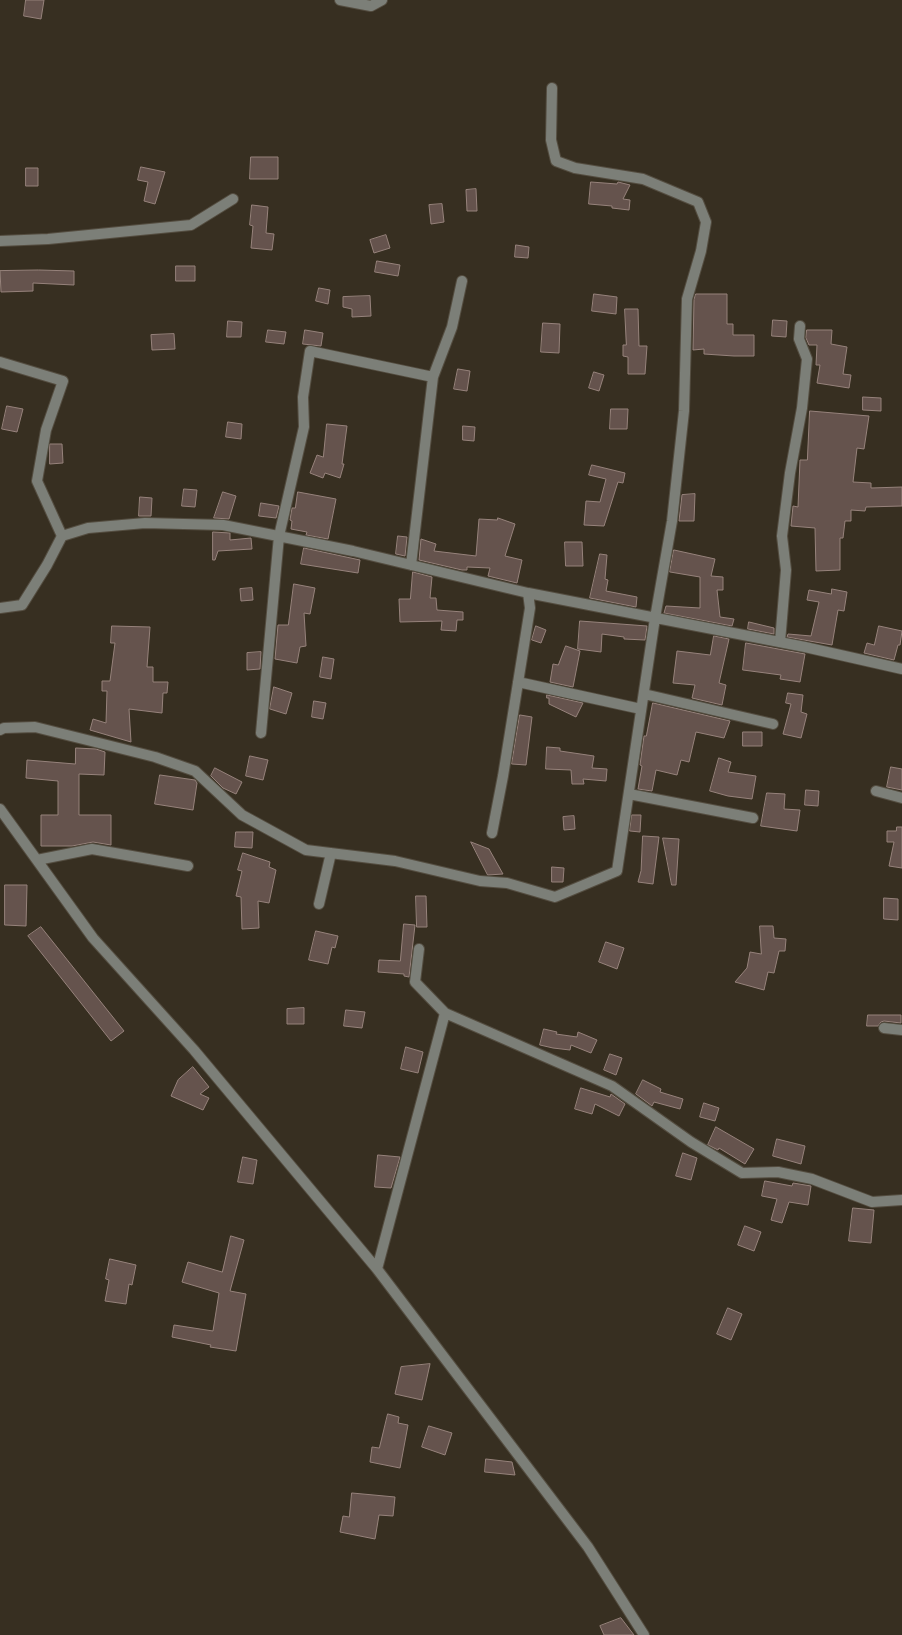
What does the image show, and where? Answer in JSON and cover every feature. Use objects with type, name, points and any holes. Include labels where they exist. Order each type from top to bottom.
[{"type":"street","points":[[340,0],[371,6],[382,0]]},
{"type":"street","points":[[0,730],[4,728],[35,727],[155,756],[195,771],[242,815],[306,850],[395,861],[480,881],[507,883],[555,897],[617,871],[655,618],[672,521],[684,411],[686,299],[701,250],[706,222],[698,202],[643,179],[575,168],[556,161],[551,140],[552,88]]},
{"type":"street","points":[[0,241],[48,239],[191,225],[233,199]]},
{"type":"street","points":[[411,565],[433,377],[452,327],[462,281]]},
{"type":"street","points":[[780,642],[786,570],[782,536],[790,473],[802,408],[806,359],[799,339],[800,326]]},
{"type":"street","points":[[261,733],[279,536],[304,427],[303,397],[310,351],[433,377]]},
{"type":"street","points":[[0,362],[63,381],[46,430],[37,481],[62,536]]},
{"type":"street","points":[[0,608],[22,605],[47,565],[62,536],[88,528],[145,523],[223,525],[353,551],[528,593],[780,642],[902,669]]},
{"type":"street","points":[[492,833],[530,608],[528,593]]},
{"type":"street","points":[[518,682],[642,709]]},
{"type":"street","points":[[644,694],[773,724]]},
{"type":"street","points":[[876,791],[902,798]]},
{"type":"street","points":[[629,794],[753,818]]},
{"type":"street","points":[[0,809],[94,938],[194,1050],[377,1269],[588,1547],[644,1635]]},
{"type":"street","points":[[37,860],[92,849],[188,866]]},
{"type":"street","points":[[319,904],[331,853]]},
{"type":"street","points":[[419,948],[415,982],[445,1013],[612,1086],[691,1142],[742,1173],[778,1172],[803,1178],[872,1202],[902,1200]]},
{"type":"street","points":[[377,1269],[445,1013]]},
{"type":"street","points":[[884,1028],[902,1030]]},
{"type":"building","points":[[26,0],[44,0],[41,19],[24,16]]},
{"type":"building","points":[[251,157],[278,157],[278,179],[250,179]]},
{"type":"building","points":[[141,167],[165,172],[155,204],[144,201],[148,182],[138,180]]},
{"type":"building","points":[[26,168],[38,168],[38,186],[26,186]]},
{"type":"building","points":[[591,182],[617,184],[618,182],[630,185],[623,199],[630,200],[629,210],[589,204]]},
{"type":"building","points":[[476,189],[477,211],[467,211],[466,190]]},
{"type":"building","points":[[442,204],[444,222],[431,224],[429,205]]},
{"type":"building","points":[[252,205],[268,207],[266,233],[274,234],[272,250],[251,248],[253,226],[250,225]]},
{"type":"building","points":[[386,235],[390,248],[374,253],[370,240]]},
{"type":"building","points":[[516,245],[529,247],[528,258],[515,257]]},
{"type":"building","points":[[377,261],[400,265],[398,276],[375,272]]},
{"type":"building","points":[[176,266],[195,266],[195,281],[176,281]]},
{"type":"building","points":[[0,271],[74,271],[74,285],[33,283],[33,291],[1,292]]},
{"type":"building","points":[[319,288],[330,290],[328,304],[316,301]]},
{"type":"building","points":[[594,294],[617,297],[616,314],[592,311]]},
{"type":"building","points":[[696,294],[727,294],[727,324],[733,324],[733,335],[754,335],[754,356],[704,354],[704,349],[693,350],[694,300]]},
{"type":"building","points":[[370,296],[371,316],[352,317],[352,309],[343,307],[343,297]]},
{"type":"building","points":[[625,309],[638,309],[639,346],[647,346],[645,374],[628,374],[628,357],[623,356],[623,345],[626,345]]},
{"type":"building","points":[[773,320],[787,321],[786,337],[772,336]]},
{"type":"building","points":[[228,321],[242,322],[241,337],[227,337]]},
{"type":"building","points":[[543,323],[560,324],[559,353],[541,352]]},
{"type":"building","points":[[268,330],[286,332],[284,344],[266,342]]},
{"type":"building","points":[[305,330],[323,333],[321,346],[303,344]]},
{"type":"building","points":[[807,330],[832,330],[831,344],[847,347],[843,374],[851,375],[849,388],[817,383],[820,365],[816,365],[817,345],[809,345],[806,338]]},
{"type":"building","points":[[174,334],[175,349],[152,350],[151,335]]},
{"type":"building","points":[[458,369],[470,371],[467,391],[454,389]]},
{"type":"building","points":[[594,372],[604,375],[599,391],[589,388]]},
{"type":"building","points":[[863,397],[881,398],[881,411],[863,410]]},
{"type":"building","points":[[7,406],[23,409],[17,432],[2,429]]},
{"type":"building","points":[[611,409],[628,409],[627,429],[610,429]]},
{"type":"building","points":[[810,411],[869,416],[864,449],[857,448],[853,482],[871,483],[871,488],[902,487],[902,506],[866,507],[865,511],[851,510],[851,521],[845,521],[843,538],[840,538],[840,570],[816,571],[815,528],[791,526],[793,506],[798,507],[800,460],[807,460]]},
{"type":"building","points":[[228,422],[242,424],[241,439],[226,437]]},
{"type":"building","points":[[327,424],[347,426],[342,464],[344,464],[340,478],[325,473],[323,478],[310,473],[317,455],[323,457]]},
{"type":"building","points":[[463,426],[475,427],[474,441],[463,440]]},
{"type":"building","points":[[50,444],[62,444],[63,463],[50,464]]},
{"type":"building","points":[[592,465],[625,473],[623,483],[618,482],[604,526],[584,525],[586,501],[600,502],[606,479],[589,475]]},
{"type":"building","points":[[184,489],[197,490],[195,507],[182,506]]},
{"type":"building","points":[[223,492],[236,496],[229,519],[214,518]]},
{"type":"building","points":[[298,492],[336,499],[328,539],[306,535],[307,532],[291,529],[292,508],[295,508]]},
{"type":"building","points":[[695,494],[694,521],[679,521],[682,495]]},
{"type":"building","points":[[140,497],[152,498],[151,516],[139,516]]},
{"type":"building","points":[[261,503],[279,506],[276,518],[259,516]]},
{"type":"building","points":[[498,518],[515,524],[505,556],[522,560],[517,583],[488,576],[490,568],[467,567],[467,570],[462,570],[419,560],[421,539],[436,544],[434,551],[476,556],[479,519],[497,520]]},
{"type":"building","points":[[213,532],[230,533],[230,540],[251,538],[252,549],[218,551],[215,560],[213,560]]},
{"type":"building","points":[[398,536],[407,537],[405,556],[396,554]]},
{"type":"building","points":[[565,542],[582,542],[583,566],[566,566]]},
{"type":"building","points":[[304,548],[360,560],[358,573],[301,564]]},
{"type":"building","points":[[674,550],[715,559],[711,576],[723,577],[723,590],[717,590],[720,617],[734,619],[732,626],[664,613],[666,606],[700,608],[700,577],[670,572]]},
{"type":"building","points":[[600,554],[607,555],[605,579],[608,580],[606,591],[637,597],[636,607],[590,598]]},
{"type":"building","points":[[413,572],[432,577],[430,598],[436,598],[437,610],[463,612],[463,620],[457,620],[456,631],[441,630],[442,621],[400,622],[399,599],[410,599]]},
{"type":"building","points":[[294,584],[315,588],[310,614],[304,613],[306,646],[300,647],[297,663],[275,659],[278,625],[288,625]]},
{"type":"building","points":[[252,588],[253,600],[241,601],[240,589]]},
{"type":"building","points":[[832,589],[847,592],[844,611],[838,610],[832,645],[787,637],[788,634],[811,636],[819,602],[807,600],[809,590],[831,594]]},
{"type":"building","points":[[580,621],[647,626],[645,640],[624,639],[624,637],[602,634],[601,652],[578,649]]},
{"type":"building","points":[[749,622],[774,628],[774,634],[748,629]]},
{"type":"building","points":[[112,626],[150,627],[147,667],[153,667],[153,682],[168,682],[167,693],[163,693],[162,713],[129,709],[131,742],[90,730],[93,719],[106,723],[107,691],[102,691],[102,681],[110,681],[115,643],[111,643]]},
{"type":"building","points":[[536,626],[546,630],[541,643],[532,640]]},
{"type":"building","points":[[879,626],[902,631],[900,645],[898,645],[894,660],[864,653],[867,643],[874,645]]},
{"type":"building","points":[[714,636],[729,639],[719,683],[726,685],[722,705],[692,698],[695,685],[673,683],[677,651],[710,655]]},
{"type":"building","points":[[746,643],[805,654],[800,682],[780,679],[781,675],[743,670]]},
{"type":"building","points":[[566,646],[580,651],[573,687],[550,682],[553,664],[558,665]]},
{"type":"building","points":[[261,652],[260,669],[247,670],[247,653]]},
{"type":"building","points":[[323,657],[334,659],[331,679],[320,677]]},
{"type":"building","points":[[274,687],[292,693],[286,714],[270,709]]},
{"type":"building","points":[[788,693],[803,695],[801,712],[807,714],[801,738],[783,734],[791,704],[786,703]]},
{"type":"building","points":[[547,695],[583,703],[576,717],[549,704]]},
{"type":"building","points":[[314,701],[326,703],[323,719],[312,717]]},
{"type":"building","points":[[653,703],[730,721],[724,738],[696,732],[689,762],[681,760],[677,775],[656,770],[652,791],[638,789],[644,736],[646,736]]},
{"type":"building","points":[[520,715],[532,717],[526,765],[512,764]]},
{"type":"building","points":[[743,732],[762,732],[762,746],[743,746]]},
{"type":"building","points":[[547,747],[594,756],[592,768],[607,769],[606,781],[583,779],[584,784],[572,784],[571,770],[546,769]]},
{"type":"building","points":[[76,748],[96,749],[105,752],[104,775],[79,774],[79,815],[111,815],[111,845],[93,842],[72,846],[41,846],[41,815],[58,815],[58,781],[26,778],[27,760],[75,764]]},
{"type":"building","points":[[250,756],[268,760],[263,780],[246,776]]},
{"type":"building","points":[[719,758],[731,762],[728,772],[756,776],[752,799],[728,796],[710,791]]},
{"type":"building","points":[[891,767],[902,769],[902,790],[887,787]]},
{"type":"building","points":[[215,768],[242,782],[236,794],[223,788],[211,776]]},
{"type":"building","points":[[160,775],[195,780],[197,783],[193,810],[155,804]]},
{"type":"building","points":[[806,790],[819,791],[818,806],[805,805]]},
{"type":"building","points":[[767,793],[785,794],[784,809],[800,810],[797,831],[761,826]]},
{"type":"building","points":[[632,815],[641,815],[640,832],[630,831]]},
{"type":"building","points":[[574,816],[575,829],[564,830],[563,817]]},
{"type":"building","points":[[897,827],[902,827],[902,868],[889,866],[894,842],[887,842],[887,831],[896,831]]},
{"type":"building","points":[[236,832],[253,832],[252,848],[235,847]]},
{"type":"building","points":[[643,836],[659,837],[653,884],[638,882],[641,871]]},
{"type":"building","points":[[663,838],[679,839],[676,885],[672,885]]},
{"type":"building","points":[[471,842],[489,849],[503,874],[488,875]]},
{"type":"building","points":[[243,853],[270,862],[269,867],[276,870],[269,903],[258,901],[259,928],[242,929],[241,897],[236,896],[242,871],[238,870]]},
{"type":"building","points":[[552,867],[564,868],[563,882],[552,882]]},
{"type":"building","points":[[5,885],[27,885],[26,926],[5,925]]},
{"type":"building","points":[[416,896],[426,896],[427,927],[417,927]]},
{"type":"building","points":[[884,898],[898,899],[898,920],[884,919]]},
{"type":"building","points":[[404,924],[415,925],[409,977],[404,976],[404,974],[378,972],[379,960],[400,961]]},
{"type":"building","points":[[760,926],[773,926],[774,938],[786,939],[785,951],[779,951],[774,973],[768,972],[764,990],[735,982],[747,968],[750,952],[761,954]]},
{"type":"building","points":[[41,927],[124,1031],[111,1041],[28,936]]},
{"type":"building","points":[[316,931],[338,936],[335,948],[332,947],[328,964],[309,960]]},
{"type":"building","points":[[606,942],[624,948],[617,969],[599,962]]},
{"type":"building","points":[[304,1008],[304,1024],[287,1024],[287,1009]]},
{"type":"building","points":[[346,1010],[365,1012],[362,1028],[344,1026]]},
{"type":"building","points":[[868,1015],[901,1015],[901,1023],[884,1021],[878,1026],[867,1026]]},
{"type":"building","points":[[544,1029],[557,1032],[556,1034],[577,1037],[578,1032],[597,1040],[591,1053],[571,1045],[570,1050],[553,1048],[540,1045]]},
{"type":"building","points":[[406,1047],[423,1052],[418,1073],[401,1069]]},
{"type":"building","points":[[610,1054],[622,1058],[616,1075],[604,1070]]},
{"type":"building","points":[[193,1067],[209,1087],[200,1094],[209,1098],[203,1110],[171,1096],[178,1080]]},
{"type":"building","points":[[643,1080],[661,1089],[660,1092],[683,1099],[680,1109],[654,1102],[652,1106],[636,1094]]},
{"type":"building","points":[[581,1088],[610,1097],[611,1094],[625,1104],[619,1116],[595,1104],[592,1114],[575,1109]]},
{"type":"building","points":[[704,1103],[719,1108],[715,1121],[700,1117]]},
{"type":"building","points":[[716,1127],[754,1149],[745,1164],[719,1148],[718,1150],[708,1145]]},
{"type":"building","points":[[777,1139],[805,1146],[801,1164],[773,1156]]},
{"type":"building","points":[[683,1153],[697,1158],[691,1180],[676,1176]]},
{"type":"building","points":[[378,1155],[400,1157],[391,1188],[375,1187]]},
{"type":"building","points":[[243,1157],[257,1160],[253,1184],[238,1182]]},
{"type":"building","points":[[765,1181],[792,1186],[793,1183],[811,1186],[808,1205],[789,1202],[782,1223],[771,1220],[777,1199],[762,1196]]},
{"type":"building","points":[[853,1208],[874,1210],[871,1243],[849,1241]]},
{"type":"building","points":[[745,1226],[761,1232],[754,1251],[738,1245]]},
{"type":"building","points":[[231,1236],[244,1240],[230,1291],[246,1294],[236,1351],[210,1347],[211,1345],[172,1337],[174,1325],[213,1331],[219,1293],[182,1282],[188,1262],[222,1272]]},
{"type":"building","points":[[110,1259],[136,1265],[132,1285],[129,1284],[126,1304],[105,1301],[109,1280],[106,1279]]},
{"type":"building","points":[[728,1308],[742,1314],[731,1340],[717,1334]]},
{"type":"building","points":[[430,1364],[422,1400],[395,1394],[401,1367]]},
{"type":"building","points":[[388,1414],[399,1417],[398,1423],[408,1425],[400,1468],[370,1462],[372,1447],[379,1448]]},
{"type":"building","points":[[429,1426],[452,1433],[445,1455],[422,1447]]},
{"type":"building","points":[[486,1459],[512,1462],[515,1475],[485,1472]]},
{"type":"building","points":[[352,1493],[395,1497],[393,1516],[379,1515],[375,1539],[340,1532],[343,1516],[349,1517]]},
{"type":"building","points":[[621,1618],[634,1635],[604,1635],[600,1626]]}]
